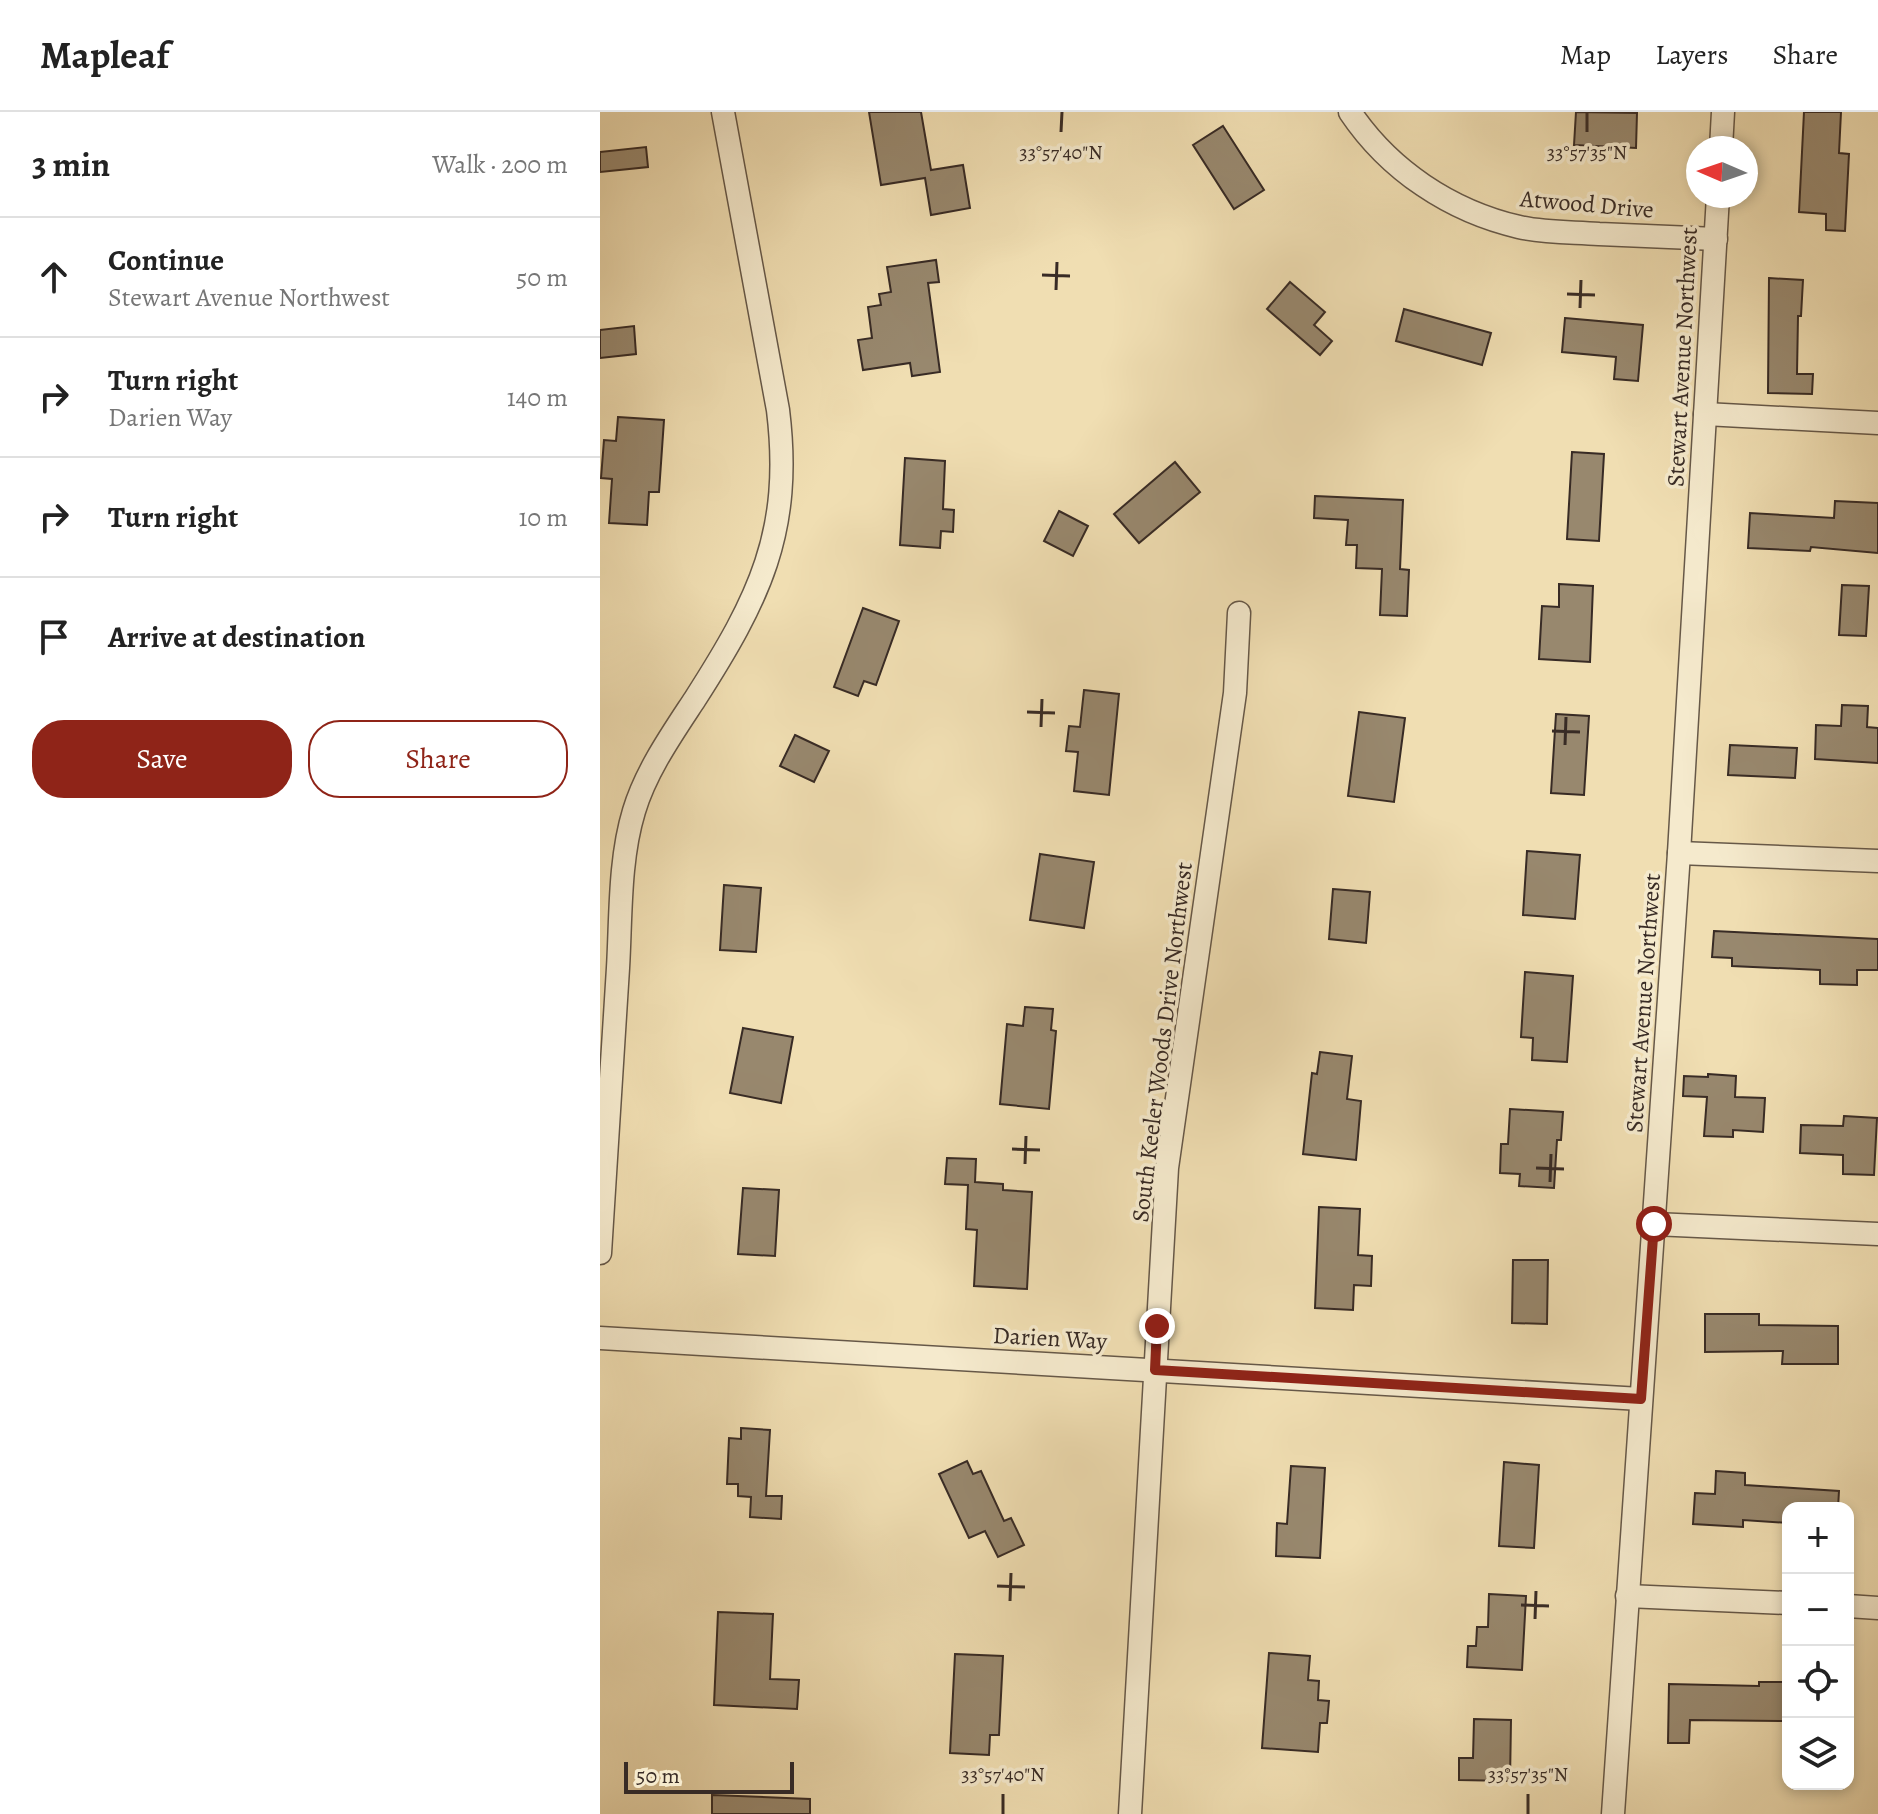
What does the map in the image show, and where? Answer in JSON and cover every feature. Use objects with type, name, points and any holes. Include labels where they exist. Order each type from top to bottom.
[{"type":"street","points":[[600,1253],[624,884],[634,812],[655,763],[744,619],[770,557],[781,502],[783,458],[778,410],[723,112]]},
{"type":"street","name":"Atwood Drive","points":[[1350,112],[1382,152],[1428,189],[1492,219],[1551,231],[1716,239]]},
{"type":"street","points":[[1722,136],[1723,112]]},
{"type":"street","name":"Stewart Avenue Northwest","points":[[1613,1814],[1679,853],[1717,208]]},
{"type":"street","points":[[1705,414],[1878,423]]},
{"type":"street","name":"South Keeler Woods Drive Northwest","points":[[1130,1814],[1167,1168],[1235,693],[1239,613]]},
{"type":"street","points":[[1679,853],[1878,861]]},
{"type":"street","points":[[1654,1224],[1878,1234]]},
{"type":"street","name":"Darien Way","points":[[600,1338],[1641,1399]]},
{"type":"street","points":[[1627,1596],[1782,1603]]},
{"type":"street","points":[[1854,1606],[1878,1608]]},
{"type":"building","points":[[869,112],[921,112],[931,170],[963,165],[970,208],[931,215],[925,178],[881,185]]},
{"type":"building","points":[[1576,112],[1637,113],[1636,148],[1574,145]]},
{"type":"building","points":[[1804,112],[1841,112],[1839,153],[1849,154],[1845,231],[1826,230],[1826,214],[1799,212]]},
{"type":"building","points":[[1223,126],[1264,190],[1234,209],[1193,145]]},
{"type":"building","points":[[646,147],[648,167],[600,172],[600,152]]},
{"type":"building","points":[[936,260],[939,282],[928,283],[940,372],[912,376],[910,363],[863,370],[858,340],[872,338],[868,307],[881,305],[879,294],[891,292],[887,267]]},
{"type":"building","points":[[1769,278],[1803,280],[1801,316],[1798,316],[1797,374],[1813,374],[1812,394],[1768,393]]},
{"type":"building","points":[[1290,282],[1325,312],[1314,325],[1332,341],[1320,355],[1267,309]]},
{"type":"building","points":[[1404,309],[1491,333],[1482,365],[1396,341]]},
{"type":"building","points":[[1565,318],[1643,325],[1638,381],[1614,379],[1616,357],[1562,352]]},
{"type":"building","points":[[634,326],[636,354],[600,358],[600,330]]},
{"type":"building","points":[[618,417],[664,420],[659,492],[649,492],[647,525],[609,523],[612,479],[601,478],[604,440],[616,441]]},
{"type":"building","points":[[1572,452],[1604,454],[1599,541],[1567,539]]},
{"type":"building","points":[[905,458],[945,461],[943,509],[954,510],[953,532],[941,531],[940,548],[900,545]]},
{"type":"building","points":[[1175,462],[1200,492],[1139,543],[1114,514]]},
{"type":"building","points":[[1315,496],[1403,500],[1400,569],[1409,570],[1407,616],[1380,615],[1382,569],[1356,568],[1357,545],[1346,545],[1348,520],[1314,518]]},
{"type":"building","points":[[1835,501],[1878,503],[1878,553],[1811,547],[1810,551],[1748,548],[1750,513],[1834,518]]},
{"type":"building","points":[[1059,511],[1088,526],[1073,556],[1044,541]]},
{"type":"building","points":[[1559,584],[1593,586],[1590,662],[1539,659],[1542,606],[1559,607]]},
{"type":"building","points":[[1842,585],[1869,586],[1866,636],[1839,635]]},
{"type":"building","points":[[863,608],[899,621],[876,685],[864,681],[858,696],[834,687]]},
{"type":"building","points":[[1084,690],[1119,694],[1109,795],[1074,791],[1078,752],[1066,751],[1069,726],[1080,727]]},
{"type":"building","points":[[1842,705],[1868,706],[1867,727],[1878,728],[1878,763],[1815,759],[1816,725],[1841,726]]},
{"type":"building","points":[[1359,712],[1405,718],[1394,802],[1348,796]]},
{"type":"building","points":[[1556,714],[1589,716],[1584,795],[1551,793]]},
{"type":"building","points":[[795,735],[829,751],[814,782],[780,766]]},
{"type":"building","points":[[1730,745],[1797,748],[1795,778],[1728,775]]},
{"type":"building","points":[[1527,851],[1580,855],[1575,919],[1523,915]]},
{"type":"building","points":[[1040,854],[1094,862],[1084,928],[1030,920]]},
{"type":"building","points":[[724,885],[761,888],[756,952],[720,950]]},
{"type":"building","points":[[1333,889],[1370,892],[1366,943],[1329,939]]},
{"type":"building","points":[[1714,931],[1878,939],[1878,970],[1857,970],[1857,985],[1820,984],[1820,970],[1732,966],[1732,958],[1712,957]]},
{"type":"building","points":[[1525,972],[1573,976],[1567,1062],[1532,1060],[1533,1038],[1521,1037]]},
{"type":"building","points":[[1025,1007],[1053,1009],[1051,1030],[1056,1031],[1049,1109],[1000,1104],[1007,1024],[1023,1026]]},
{"type":"building","points":[[743,1028],[793,1037],[781,1103],[730,1093]]},
{"type":"building","points":[[1320,1052],[1352,1056],[1347,1099],[1361,1101],[1356,1160],[1303,1154],[1312,1073],[1317,1074]]},
{"type":"building","points":[[1708,1074],[1736,1076],[1735,1097],[1765,1098],[1763,1132],[1733,1130],[1733,1137],[1704,1136],[1707,1097],[1683,1096],[1684,1076],[1708,1077]]},
{"type":"building","points":[[1510,1109],[1563,1112],[1561,1140],[1557,1140],[1554,1188],[1519,1186],[1520,1174],[1500,1173],[1501,1144],[1508,1144]]},
{"type":"building","points":[[1844,1116],[1877,1118],[1874,1175],[1843,1174],[1843,1155],[1800,1153],[1801,1125],[1843,1126]]},
{"type":"building","points":[[947,1158],[976,1159],[975,1182],[1003,1184],[1003,1190],[1032,1192],[1027,1289],[974,1286],[977,1230],[966,1229],[968,1185],[945,1184]]},
{"type":"building","points":[[743,1188],[779,1190],[775,1256],[738,1254]]},
{"type":"building","points":[[1319,1207],[1360,1209],[1358,1255],[1372,1256],[1371,1286],[1354,1285],[1353,1310],[1315,1308]]},
{"type":"building","points":[[1513,1260],[1548,1260],[1547,1324],[1512,1323]]},
{"type":"building","points":[[1705,1314],[1759,1314],[1759,1325],[1838,1326],[1838,1364],[1782,1364],[1783,1351],[1705,1352]]},
{"type":"building","points":[[741,1428],[770,1430],[766,1496],[782,1496],[781,1519],[750,1517],[751,1497],[738,1496],[738,1484],[727,1484],[729,1438],[741,1439]]},
{"type":"building","points":[[967,1461],[973,1474],[981,1471],[1004,1521],[1011,1518],[1024,1545],[998,1557],[985,1531],[969,1538],[939,1474]]},
{"type":"building","points":[[1504,1462],[1539,1465],[1534,1548],[1499,1546]]},
{"type":"building","points":[[1291,1466],[1325,1468],[1320,1558],[1276,1556],[1277,1523],[1287,1524]]},
{"type":"building","points":[[1716,1471],[1745,1473],[1745,1485],[1839,1491],[1838,1502],[1782,1502],[1782,1523],[1743,1520],[1743,1527],[1693,1524],[1695,1493],[1715,1494]]},
{"type":"building","points":[[1489,1594],[1526,1596],[1522,1670],[1467,1667],[1468,1646],[1476,1646],[1477,1627],[1488,1627]]},
{"type":"building","points":[[718,1612],[773,1614],[770,1679],[799,1680],[797,1709],[714,1705]]},
{"type":"building","points":[[1269,1653],[1310,1656],[1308,1680],[1319,1681],[1318,1700],[1329,1701],[1327,1723],[1320,1723],[1318,1752],[1262,1748]]},
{"type":"building","points":[[955,1654],[1003,1656],[999,1735],[990,1735],[989,1755],[950,1753]]},
{"type":"building","points":[[1759,1682],[1782,1682],[1782,1721],[1690,1720],[1689,1743],[1668,1743],[1669,1684],[1759,1686]]},
{"type":"building","points":[[1474,1719],[1511,1720],[1510,1781],[1459,1780],[1459,1758],[1473,1758]]},
{"type":"building","points":[[712,1795],[810,1799],[810,1814],[712,1814]]},
{"type":"route","points":[[1157,1326],[1155,1370],[1641,1399],[1654,1224]]}]
